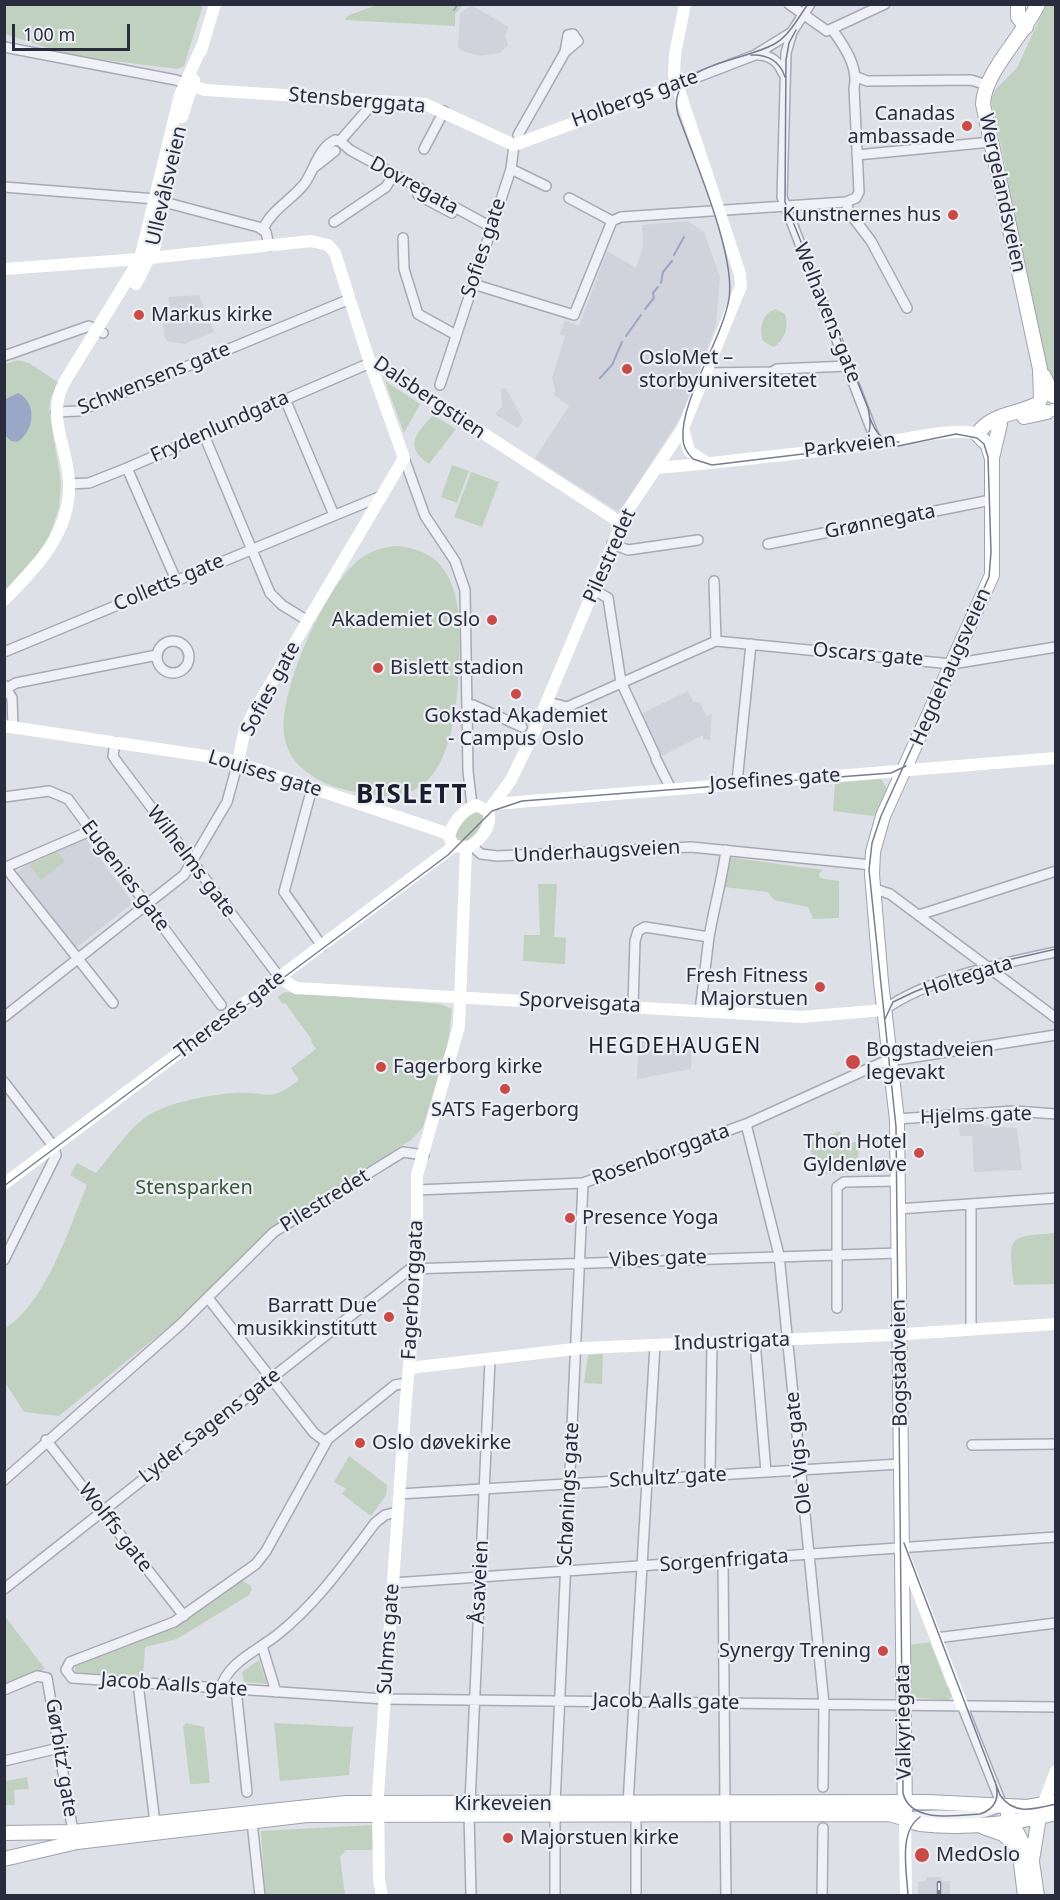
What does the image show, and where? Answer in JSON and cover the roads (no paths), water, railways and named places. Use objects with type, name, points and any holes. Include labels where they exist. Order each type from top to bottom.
[{"type":"main road","points":[[1018,4],[1018,17],[1026,27]]},
{"type":"main road","name":"Wergelandsveien","points":[[1038,4],[1026,27],[987,85],[983,104],[1040,369],[1050,405]]},
{"type":"main road","name":"Parkveien","points":[[988,427],[995,417],[1050,405]]},
{"type":"main road","points":[[988,427],[988,446],[992,458]]},
{"type":"main road","name":"Hegdehaugsveien","points":[[872,867],[878,831],[992,575],[992,458],[988,427]]},
{"type":"main road","name":"Bogstadveien","points":[[872,867],[884,1010],[897,1119],[901,1549]]},
{"type":"main road","name":"Valkyriegata","points":[[901,1549],[905,1818]]},
{"type":"main road","name":"Kirkeveien","points":[[725,1809],[904,1803],[1002,1805],[1046,1808],[1056,1813]]},
{"type":"main road","name":"Bogstadveien","points":[[1002,1805],[1019,1842],[1032,1862],[1037,1896]]},
{"type":"main road","name":"Kirkeveien","points":[[4,1833],[73,1832],[305,1806],[378,1809],[725,1809],[889,1814],[921,1824],[1011,1821],[1046,1808]]},
{"type":"main road","points":[[1032,1862],[1046,1808]]},
{"type":"main road","name":"Kirkeveien","points":[[4,1859],[77,1842],[378,1809]]},
{"type":"main road","name":"Bogstadveien","points":[[974,1824],[1019,1842]]},
{"type":"main road","name":"Bogstadveien","points":[[1019,1842],[1025,1896]]},
{"type":"street","name":"Ullevålsveien","points":[[56,412],[100,331],[145,259],[177,135],[184,83],[203,44],[215,4]]},
{"type":"street","name":"Pilestredet","points":[[464,847],[486,831],[491,807],[511,780],[548,702],[621,523],[683,428],[733,303],[738,269],[677,85],[674,61],[685,4]]},
{"type":"street","points":[[789,4],[827,31],[885,4]]},
{"type":"street","points":[[792,32],[810,4]]},
{"type":"street","points":[[473,284],[574,315],[612,221],[621,217],[846,202],[855,198],[858,192],[854,88],[857,77],[852,63],[832,29]]},
{"type":"street","name":"Holbergs gate","points":[[518,142],[755,55],[792,32]]},
{"type":"street","name":"Welhavens gate","points":[[792,32],[783,73],[781,191],[784,206],[877,444]]},
{"type":"street","points":[[4,47],[184,83]]},
{"type":"street","name":"Sofies gate","points":[[440,385],[511,169],[518,135],[565,52]]},
{"type":"street","points":[[755,55],[763,54],[775,60],[783,73]]},
{"type":"street","points":[[857,77],[867,81],[971,80],[987,85]]},
{"type":"street","name":"Stensberggata","points":[[184,83],[205,90],[424,104],[518,142]]},
{"type":"street","points":[[263,229],[280,205],[305,182],[329,143],[335,140],[340,141],[368,109],[368,101]]},
{"type":"street","points":[[424,148],[444,111]]},
{"type":"street","name":"Dovregata","points":[[340,141],[350,150],[490,230]]},
{"type":"street","points":[[857,155],[991,142]]},
{"type":"street","points":[[312,168],[335,151]]},
{"type":"street","points":[[511,169],[546,186]]},
{"type":"street","points":[[334,222],[386,187],[388,182]]},
{"type":"street","points":[[4,187],[160,200],[263,229],[268,236],[269,246],[145,259],[4,269]]},
{"type":"street","name":"Dovregata","points":[[418,195],[490,230]]},
{"type":"street","points":[[569,198],[612,221]]},
{"type":"street","points":[[846,202],[849,212],[871,241],[907,309]]},
{"type":"street","points":[[404,238],[404,268],[418,314],[456,335]]},
{"type":"street","name":"Dalsbergstien","points":[[269,246],[310,241],[328,245],[337,258],[370,363],[380,366],[621,523]]},
{"type":"street","name":"Schwensens gate","points":[[56,412],[79,411],[350,299]]},
{"type":"street","points":[[4,356],[85,327],[100,331]]},
{"type":"street","points":[[370,363],[425,516],[455,561],[463,581],[466,599],[468,771],[472,806]]},
{"type":"street","name":"Frydenlundgata","points":[[69,484],[86,484],[127,468],[370,363]]},
{"type":"street","points":[[705,373],[772,372],[777,369],[848,366]]},
{"type":"street","points":[[285,399],[334,515]]},
{"type":"street","points":[[4,600],[53,544],[65,511],[69,484],[56,412]]},
{"type":"street","name":"Parkveien","points":[[656,468],[877,444],[988,427]]},
{"type":"street","points":[[683,428],[689,451],[707,463]]},
{"type":"street","points":[[204,435],[270,593],[282,605],[308,621]]},
{"type":"street","name":"Sofies gate","points":[[4,1017],[184,874],[192,863],[231,795],[249,722],[379,497],[404,458]]},
{"type":"street","points":[[127,468],[176,580]]},
{"type":"street","name":"Colletts gate","points":[[4,652],[379,497]]},
{"type":"street","name":"Grønnegata","points":[[768,544],[991,500]]},
{"type":"street","points":[[612,544],[628,550],[698,540]]},
{"type":"street","points":[[714,581],[716,641]]},
{"type":"street","points":[[594,590],[608,598],[621,682],[670,787]]},
{"type":"street","name":"Oscars gate","points":[[548,702],[567,707],[716,641],[952,664],[1056,647]]},
{"type":"street","points":[[737,782],[751,644]]},
{"type":"street","points":[[9,726],[14,708],[6,686],[157,655]]},
{"type":"street","points":[[468,705],[473,705],[522,728]]},
{"type":"street","name":"Louises gate","points":[[9,726],[238,762],[449,834]]},
{"type":"street","name":"Wilhelms gate","points":[[115,742],[113,756],[117,762],[280,978]]},
{"type":"street","name":"Josefines gate","points":[[491,807],[670,787],[1056,758]]},
{"type":"street","points":[[312,788],[284,892],[322,946]]},
{"type":"street","name":"Eugenies gate","points":[[4,797],[49,791],[68,799],[222,1005]]},
{"type":"street","points":[[424,1155],[456,1041],[461,997],[464,847],[449,834],[456,820],[472,806],[491,807]]},
{"type":"street","points":[[90,831],[5,868],[113,1003]]},
{"type":"street","name":"Underhaugsveien","points":[[464,847],[485,856],[496,856],[691,847],[872,867]]},
{"type":"street","name":"Thereses gate","points":[[4,1184],[322,946],[464,847]]},
{"type":"street","points":[[700,1011],[709,937],[716,899],[722,883],[726,850]]},
{"type":"street","points":[[919,915],[1056,871]]},
{"type":"street","points":[[872,888],[886,892],[919,915],[1056,1018]]},
{"type":"street","points":[[633,1006],[635,941],[641,927],[709,937]]},
{"type":"street","name":"Holtegata","points":[[884,1010],[917,993],[987,967],[1056,952]]},
{"type":"street","name":"Sporveisgata","points":[[280,978],[296,988],[801,1017],[884,1010]]},
{"type":"street","name":"Rosenborggata","points":[[417,1190],[583,1184],[746,1124],[891,1060],[1056,1035]]},
{"type":"street","points":[[4,1082],[8,1095],[54,1147],[56,1155],[4,1260]]},
{"type":"street","name":"Hjelms gate","points":[[897,1119],[1014,1111],[1056,1114]]},
{"type":"street","name":"Ole Vigs gate","points":[[746,1124],[779,1254],[824,1704],[823,1787]]},
{"type":"street","name":"Pilestredet","points":[[4,1479],[208,1298],[280,1227],[403,1152],[424,1155]]},
{"type":"street","name":"Fagerborggata","points":[[72,1678],[66,1670],[70,1662],[163,1627],[184,1616],[262,1557],[326,1442],[395,1385],[407,1383],[417,1267],[417,1175],[424,1155]]},
{"type":"street","points":[[837,1308],[836,1190],[840,1184],[898,1181]]},
{"type":"street","name":"Schønings gate","points":[[555,1896],[555,1809],[583,1184]]},
{"type":"street","points":[[898,1209],[1056,1198]]},
{"type":"street","points":[[971,1205],[972,1329]]},
{"type":"street","name":"Vibes gate","points":[[417,1267],[898,1252]]},
{"type":"street","name":"Lyder Sagens gate","points":[[4,1589],[403,1273],[417,1267]]},
{"type":"street","points":[[208,1298],[317,1436],[326,1442]]},
{"type":"street","name":"Industrigata","points":[[410,1368],[576,1348],[787,1340],[1056,1324]]},
{"type":"street","points":[[755,1341],[766,1472]]},
{"type":"street","points":[[710,1476],[712,1342]]},
{"type":"street","points":[[636,1896],[632,1809],[635,1701],[655,1345]]},
{"type":"street","name":"Åsaveien","points":[[471,1896],[470,1808],[490,1360]]},
{"type":"street","name":"Suhms gate","points":[[382,1896],[379,1880],[378,1809],[407,1383]]},
{"type":"street","name":"Wolffs gate","points":[[46,1440],[184,1616]]},
{"type":"street","points":[[972,1446],[1056,1444]]},
{"type":"street","name":"Schultz’ gate","points":[[399,1494],[900,1464]]},
{"type":"street","points":[[221,1688],[227,1672],[293,1621],[320,1593],[375,1523],[385,1515],[397,1512]]},
{"type":"street","name":"Sorgenfrigata","points":[[393,1583],[1056,1537]]},
{"type":"street","name":"Bogstadveien","points":[[901,1549],[1002,1805]]},
{"type":"street","points":[[723,1561],[726,1896]]},
{"type":"street","points":[[936,1638],[1056,1623]]},
{"type":"street","name":"Jacob Aalls gate","points":[[262,1646],[276,1692]]},
{"type":"street","name":"Gørbitz’ gate","points":[[4,1690],[40,1676],[47,1678],[73,1832]]},
{"type":"street","name":"Jacob Aalls gate","points":[[72,1678],[384,1699],[1056,1707]]},
{"type":"street","points":[[138,1683],[155,1823]]},
{"type":"street","points":[[236,1689],[247,1792]]},
{"type":"street","points":[[4,1761],[59,1748]]},
{"type":"street","points":[[1046,1808],[1056,1771]]},
{"type":"street","name":"Kirkeveien","points":[[905,1818],[921,1814],[986,1812],[1002,1805]]},
{"type":"street","name":"Valkyriegata","points":[[905,1818],[906,1896]]},
{"type":"street","points":[[252,1822],[260,1896]]},
{"type":"street","points":[[822,1896],[823,1828]]},
{"type":"water","points":[[18,393],[29,403],[31,418],[27,432],[17,442],[11,441],[5,435],[4,400]]},
{"type":"waterway","points":[[454,10],[458,4]]},
{"type":"waterway","points":[[674,255],[684,237]]},
{"type":"waterway","points":[[661,283],[663,272],[672,261]]},
{"type":"waterway","points":[[645,309],[654,298],[653,293],[658,287]]},
{"type":"waterway","points":[[626,336],[641,315]]},
{"type":"waterway","points":[[600,378],[612,365],[622,342]]},
{"type":"tram line","points":[[808,4],[790,30],[776,43],[710,66],[695,74],[683,84],[677,97],[678,114],[720,233],[729,280],[729,299],[725,315],[688,406],[683,442],[693,459],[712,465],[861,447],[898,446],[956,434],[977,438],[984,444],[988,457],[991,552],[989,577],[881,816],[872,843],[869,870],[896,1127],[903,1793],[907,1803],[924,1813],[935,1816],[980,1814],[990,1809],[995,1802],[997,1797],[995,1781]]},
{"type":"tram line","points":[[796,30],[789,43],[786,60],[785,202],[868,408],[869,431],[864,441],[853,448]]},
{"type":"tram line","points":[[751,55],[772,60],[780,67],[785,77]]},
{"type":"tram line","points":[[870,418],[880,435],[893,442],[899,442]]},
{"type":"tram line","points":[[4,1186],[448,855],[492,811],[522,801],[891,773],[906,766]]},
{"type":"tram line","points":[[885,1019],[893,1002],[914,992],[977,967],[1056,949]]},
{"type":"tram line","points":[[904,1543],[1000,1795],[1006,1802],[1018,1808],[1033,1809],[1056,1804]]},
{"type":"tram line","points":[[908,1896],[906,1842],[913,1824],[920,1817]]},
{"type":"railway","points":[[939,1883],[939,1896]]},
{"type":"place","name":"Canadas ambassade","points":[[967,126]]},
{"type":"place","name":"Kunstnernes hus","points":[[953,215]]},
{"type":"place","name":"Markus kirke","points":[[139,315]]},
{"type":"place","name":"OsloMet – storbyuniversitetet","points":[[627,369]]},
{"type":"place","name":"Akademiet Oslo","points":[[492,620]]},
{"type":"place","name":"Bislett stadion","points":[[378,668]]},
{"type":"place","name":"Gokstad Akademiet - Campus Oslo","points":[[516,694]]},
{"type":"place","name":"Fresh Fitness Majorstuen","points":[[820,987]]},
{"type":"place","name":"Bogstadveien legevakt","points":[[853,1062]]},
{"type":"place","name":"Fagerborg kirke","points":[[381,1067]]},
{"type":"place","name":"SATS Fagerborg","points":[[505,1089]]},
{"type":"place","name":"Thon Hotel Gyldenløve","points":[[919,1153]]},
{"type":"place","name":"Presence Yoga","points":[[570,1218]]},
{"type":"place","name":"Barratt Due musikkinstitutt","points":[[389,1317]]},
{"type":"place","name":"Oslo døvekirke","points":[[360,1443]]},
{"type":"place","name":"Synergy Trening","points":[[883,1651]]},
{"type":"place","name":"Majorstuen kirke","points":[[508,1838]]},
{"type":"place","name":"MedOslo","points":[[922,1855]]},
{"type":"district","name":"BISLETT","points":[[412,796]]},
{"type":"district","name":"HEGDEHAUGEN","points":[[675,1047]]},
{"type":"park label","name":"Stensparken","points":[[194,1188]]}]
